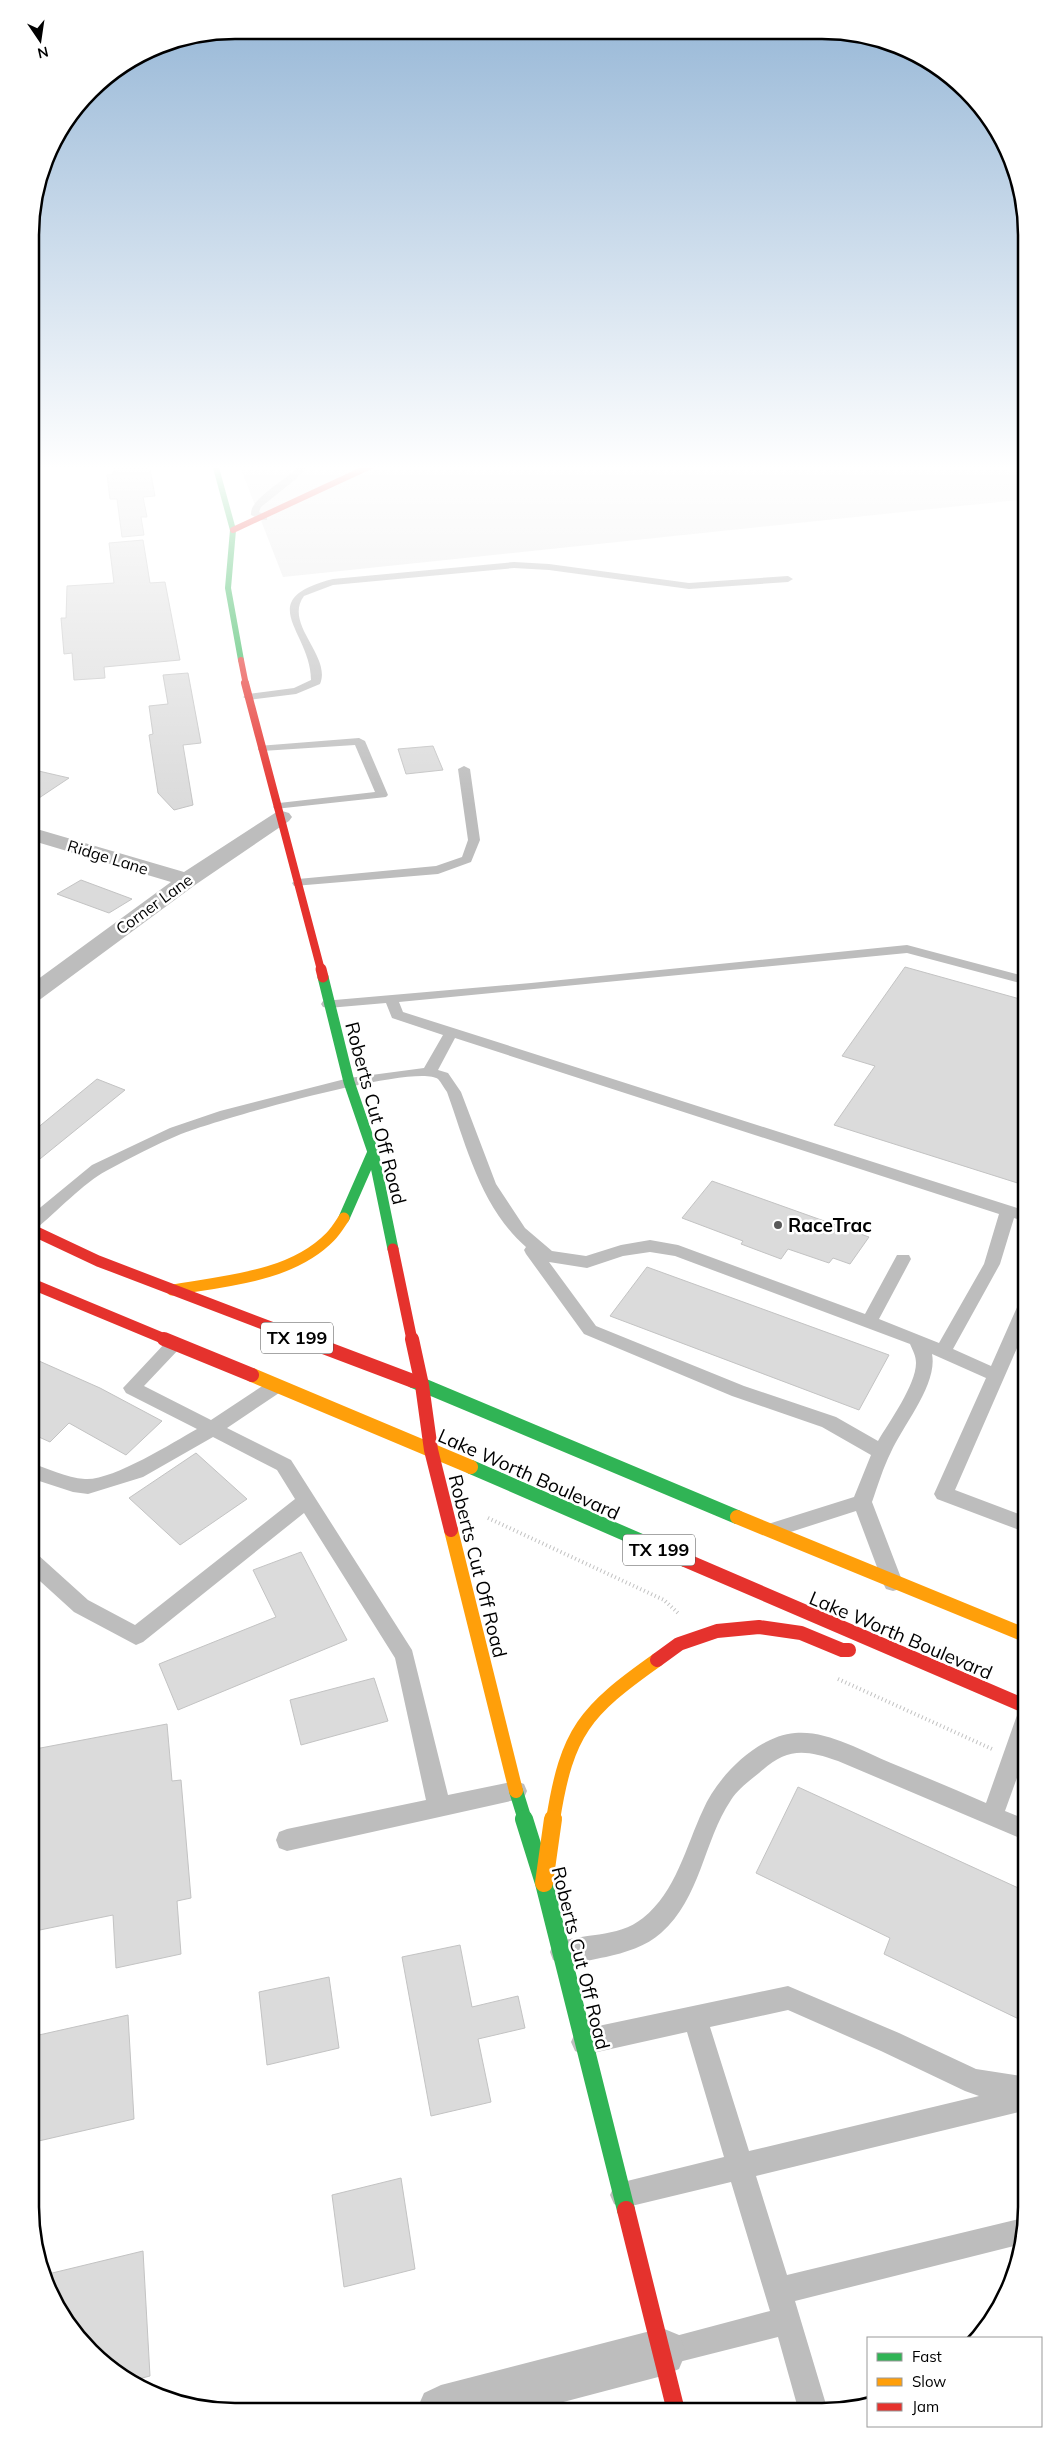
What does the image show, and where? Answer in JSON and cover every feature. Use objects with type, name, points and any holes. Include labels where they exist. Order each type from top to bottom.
[{"type":"street","name":"Roberts Cut Off Road","points":[[229,578],[228,588],[248,697],[280,812],[349,1082],[373,1152],[422,1386],[431,1450],[516,1791],[544,1883],[562,1952],[674,2403]]},
{"type":"street","name":"Corner Lane","points":[[39,989],[280,812]]},
{"type":"street","name":"Ridge Lane","points":[[39,836],[186,880]]},
{"type":"street","points":[[172,1290],[273,1268],[306,1256],[326,1243],[340,1227],[373,1152]]},
{"type":"street","name":"Lake Worth Boulevard","points":[[39,1233],[98,1260],[172,1290],[422,1386],[1018,1632]]},
{"type":"street","name":"TX 199","points":[[39,1287],[61,1296]]},
{"type":"street","points":[[39,1298],[61,1296]]},
{"type":"street","name":"Lake Worth Boulevard","points":[[61,1296],[173,1345],[431,1450],[888,1650],[1018,1703]]},
{"type":"street","points":[[544,1883],[563,1770],[574,1738],[584,1723],[624,1683],[679,1644],[717,1632],[759,1627],[801,1633],[842,1650],[888,1650]]},
{"type":"street","points":[[468,2403],[662,2352]]},
{"type":"lane","points":[[248,697],[296,691],[316,682],[315,667],[301,637],[294,606],[299,595],[313,587],[334,582],[377,578]]},
{"type":"lane","points":[[630,578],[689,586],[788,579]]},
{"type":"lane","points":[[262,748],[359,741],[382,795],[280,812]]},
{"type":"lane","points":[[298,883],[438,870],[467,859],[474,840],[464,769]]},
{"type":"lane","points":[[328,1004],[540,986],[792,959],[907,949],[1018,979]]},
{"type":"lane","points":[[391,998],[397,1015],[1018,1214]]},
{"type":"lane","points":[[429,1072],[452,1032]]},
{"type":"lane","points":[[39,1218],[98,1169],[175,1131],[225,1114],[349,1082],[400,1074],[429,1072],[443,1076],[454,1092],[488,1184],[519,1232],[590,1330],[738,1391],[829,1422],[881,1452]]},
{"type":"lane","points":[[942,1352],[992,1264],[1008,1211]]},
{"type":"lane","points":[[519,1232],[547,1256],[587,1262],[621,1251],[650,1246],[678,1251],[917,1340],[996,1375]]},
{"type":"lane","points":[[869,1322],[903,1259]]},
{"type":"lane","points":[[1018,1325],[944,1494],[1018,1522]]},
{"type":"lane","points":[[893,1582],[862,1502],[881,1452],[920,1382],[925,1365],[924,1355],[917,1340]]},
{"type":"lane","points":[[173,1345],[132,1388],[284,1465],[405,1656],[439,1806]]},
{"type":"lane","points":[[39,1473],[73,1485],[88,1487],[136,1472],[212,1429],[276,1386]]},
{"type":"lane","points":[[39,1568],[81,1606],[136,1636],[306,1501]]},
{"type":"lane","points":[[772,1530],[862,1502]]},
{"type":"lane","points":[[562,1952],[626,1941],[652,1926],[676,1896],[724,1792],[763,1754],[788,1742],[817,1743],[1018,1827]]},
{"type":"lane","points":[[992,1816],[1018,1744]]},
{"type":"lane","points":[[287,1840],[516,1791]]},
{"type":"lane","points":[[584,2042],[788,1998],[890,2042],[974,2082],[1018,2089]]},
{"type":"lane","points":[[695,2018],[811,2403]]},
{"type":"lane","points":[[622,2195],[1018,2099]]},
{"type":"lane","points":[[778,2291],[1017,2232]]},
{"type":"lane","points":[[662,2352],[787,2321]]},
{"type":"path","points":[[488,1518],[664,1600],[681,1616]]},
{"type":"path","points":[[832,1677],[1013,1759]]},
{"type":"building","points":[[113,578],[149,578],[150,583],[165,582],[180,660],[104,667],[105,678],[74,680],[72,653],[64,654],[61,618],[66,618],[67,586],[114,583]]},
{"type":"building","points":[[188,673],[201,743],[183,745],[193,805],[174,810],[158,793],[149,735],[153,734],[149,706],[168,704],[163,675]]},
{"type":"building","points":[[433,746],[443,770],[406,774],[398,749]]},
{"type":"building","points":[[39,771],[69,778],[39,798]]},
{"type":"building","points":[[81,880],[132,899],[109,913],[57,894]]},
{"type":"building","points":[[905,967],[1018,998],[1018,1183],[834,1125],[875,1066],[842,1056]]},
{"type":"building","points":[[97,1079],[125,1090],[39,1160],[39,1127]]},
{"type":"building","name":"RaceTrac","points":[[712,1181],[869,1237],[850,1264],[833,1258],[829,1263],[788,1249],[781,1259],[741,1244],[743,1241],[682,1218]]},
{"type":"building","points":[[647,1267],[889,1355],[859,1410],[610,1316]]},
{"type":"building","points":[[39,1361],[100,1388],[162,1421],[126,1455],[69,1423],[50,1442],[39,1437]]},
{"type":"building","points":[[196,1453],[247,1499],[180,1545],[129,1498]]},
{"type":"building","points":[[301,1552],[347,1640],[178,1710],[159,1664],[276,1617],[253,1570]]},
{"type":"building","points":[[374,1678],[388,1721],[301,1745],[290,1700]]},
{"type":"building","points":[[167,1724],[172,1781],[181,1780],[191,1898],[177,1901],[181,1954],[116,1968],[113,1915],[39,1930],[39,1748]]},
{"type":"building","points":[[798,1787],[1018,1888],[1018,2019],[884,1954],[890,1938],[756,1873]]},
{"type":"building","points":[[460,1945],[472,2007],[518,1996],[525,2028],[478,2039],[491,2102],[431,2116],[402,1957]]},
{"type":"building","points":[[329,1977],[339,2048],[267,2065],[259,1992]]},
{"type":"building","points":[[128,2015],[134,2119],[39,2141],[39,2035]]},
{"type":"building","points":[[401,2178],[415,2269],[344,2287],[332,2195]]},
{"type":"building","points":[[143,2251],[150,2376],[140,2379],[137,2377],[105,2355],[87,2337],[65,2305],[50,2273]]},
{"type":"traffic: fast","points":[[229,578],[228,588],[241,660]]},
{"type":"traffic: fast","points":[[323,977],[349,1082],[373,1152],[393,1249]]},
{"type":"traffic: fast","points":[[344,1218],[373,1152]]},
{"type":"traffic: fast","points":[[413,1381],[737,1517]]},
{"type":"traffic: fast","points":[[471,1467],[685,1560]]},
{"type":"traffic: fast","points":[[516,1791],[544,1883],[626,2210]]},
{"type":"traffic: slow","points":[[172,1290],[243,1277],[291,1262],[313,1251],[331,1236],[344,1218]]},
{"type":"traffic: slow","points":[[252,1375],[471,1467]]},
{"type":"traffic: slow","points":[[737,1517],[1018,1632]]},
{"type":"traffic: slow","points":[[451,1530],[516,1791]]},
{"type":"traffic: slow","points":[[544,1883],[558,1788],[574,1738],[600,1705],[657,1660]]},
{"type":"traffic: jam","points":[[241,660],[248,697],[282,817],[323,977]]},
{"type":"traffic: jam","points":[[39,1233],[98,1261],[413,1381]]},
{"type":"traffic: jam","points":[[393,1249],[422,1385],[431,1450],[451,1530]]},
{"type":"traffic: jam","points":[[39,1287],[252,1375]]},
{"type":"traffic: jam","points":[[685,1560],[1018,1703]]},
{"type":"traffic: jam","points":[[657,1660],[679,1644],[717,1631],[759,1627],[801,1633],[842,1650],[849,1650]]},
{"type":"traffic: jam","points":[[626,2210],[674,2403]]},
{"type":"place","name":"RaceTrac","points":[[778,1225]]}]
